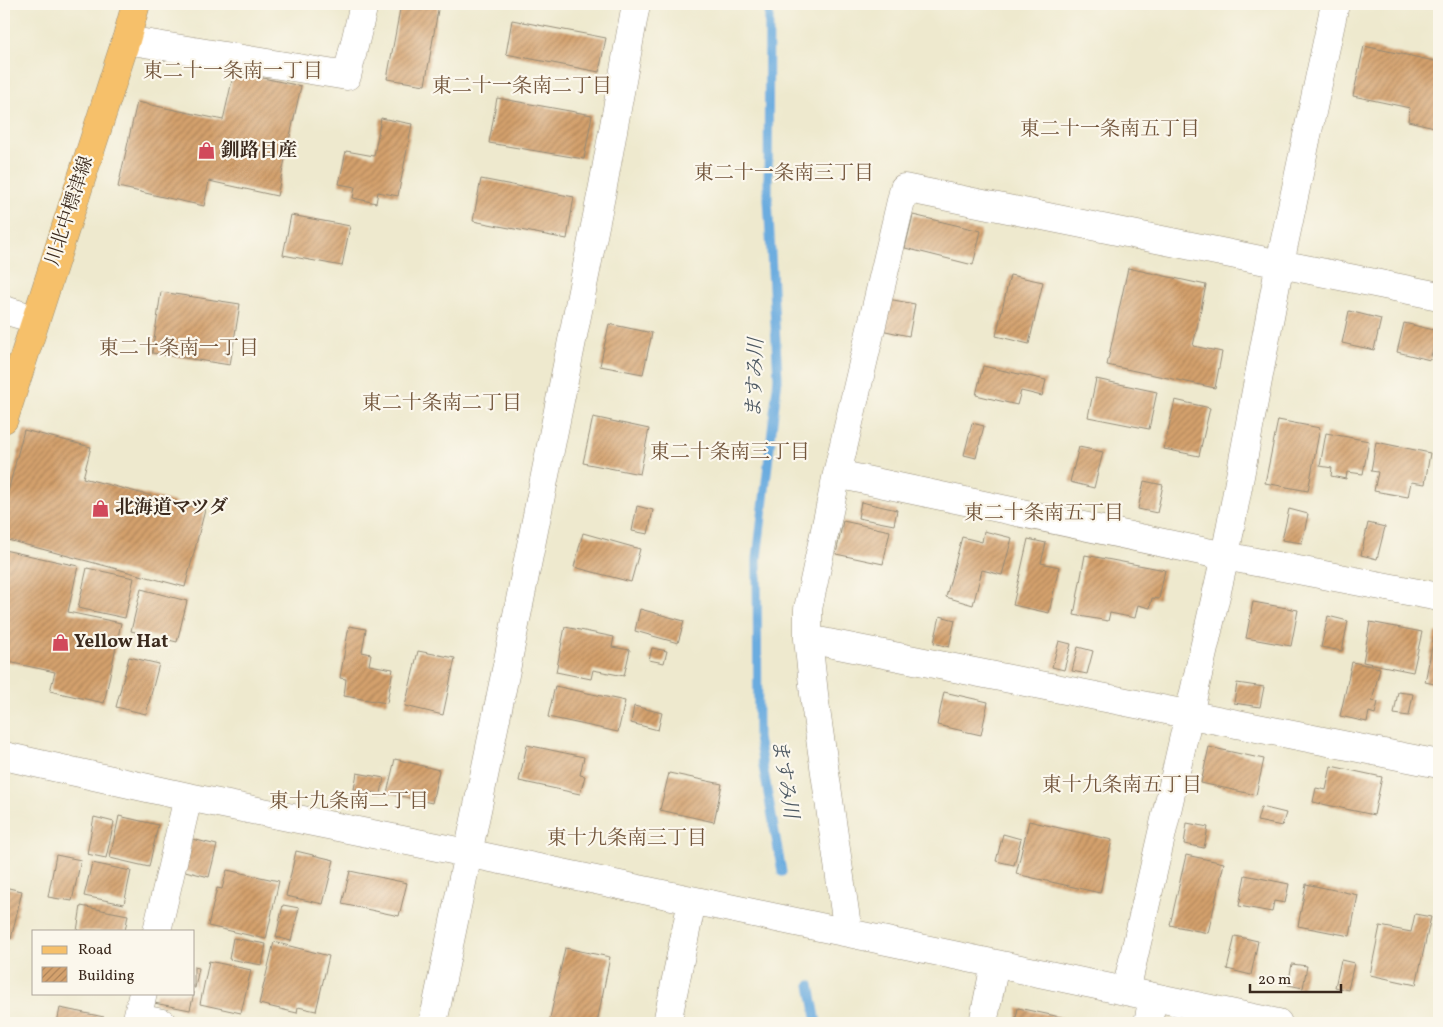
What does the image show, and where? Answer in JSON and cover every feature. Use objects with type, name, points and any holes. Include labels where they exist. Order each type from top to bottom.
[{"type":"main road","name":"川北中標津線","points":[[4,419],[136,4]]},
{"type":"street","points":[[126,40],[347,76],[364,4]]},
{"type":"street","points":[[433,1023],[604,186],[636,4]]},
{"type":"street","points":[[1126,991],[1225,556],[1280,263],[1335,4]]},
{"type":"street","points":[[848,933],[815,703],[808,639],[808,609],[837,474],[904,188],[1439,296]]},
{"type":"street","points":[[4,310],[35,319]]},
{"type":"street","points":[[837,474],[1225,556],[1439,597]]},
{"type":"street","points":[[808,639],[1439,764]]},
{"type":"street","points":[[4,756],[188,797],[468,853],[1126,991],[1150,1010],[1278,1023]]},
{"type":"street","points":[[157,930],[188,797]]},
{"type":"street","points":[[667,1023],[692,900]]},
{"type":"street","points":[[983,1023],[995,964]]},
{"type":"building","points":[[401,4],[439,4],[425,85],[387,79]]},
{"type":"building","points":[[512,20],[606,38],[599,72],[506,54]]},
{"type":"building","points":[[1364,46],[1439,62],[1439,128],[1408,121],[1410,108],[1353,96]]},
{"type":"building","name":"釧路日産","points":[[234,72],[301,86],[277,196],[209,181],[204,206],[118,187],[137,102],[223,120]]},
{"type":"building","points":[[497,98],[592,115],[584,159],[489,143]]},
{"type":"building","points":[[381,118],[412,124],[398,196],[378,192],[376,203],[353,198],[355,187],[339,184],[346,151],[374,156]]},
{"type":"building","points":[[481,179],[574,197],[567,239],[473,221]]},
{"type":"building","points":[[291,215],[350,226],[342,266],[283,255]]},
{"type":"building","points":[[913,215],[981,231],[973,265],[905,248]]},
{"type":"building","points":[[1128,268],[1206,285],[1193,346],[1222,352],[1215,388],[1107,365]]},
{"type":"building","points":[[1010,275],[1043,282],[1029,344],[996,336]]},
{"type":"building","points":[[161,292],[240,304],[230,365],[152,353]]},
{"type":"building","points":[[888,299],[915,304],[909,336],[881,330]]},
{"type":"building","points":[[1349,311],[1381,319],[1374,350],[1342,343]]},
{"type":"building","points":[[1404,323],[1438,331],[1430,360],[1397,352]]},
{"type":"building","points":[[609,324],[652,333],[643,374],[600,366]]},
{"type":"building","points":[[983,366],[1046,380],[1042,396],[1021,391],[1017,405],[976,395]]},
{"type":"building","points":[[1096,379],[1157,392],[1149,429],[1088,417]]},
{"type":"building","points":[[1175,400],[1210,408],[1199,456],[1164,449]]},
{"type":"building","points":[[593,417],[649,429],[640,474],[583,463]]},
{"type":"building","points":[[1278,420],[1320,428],[1308,491],[1265,483]]},
{"type":"building","points":[[972,423],[984,426],[976,458],[964,455]]},
{"type":"building","name":"北海道マツダ","points":[[24,430],[91,447],[83,478],[205,510],[185,587],[4,539],[4,507]]},
{"type":"building","points":[[1326,433],[1369,441],[1363,474],[1347,472],[1346,479],[1331,476],[1332,468],[1320,466]]},
{"type":"building","points":[[1376,442],[1430,453],[1425,484],[1411,482],[1408,497],[1374,491],[1378,472],[1371,471]]},
{"type":"building","points":[[1079,447],[1103,452],[1094,488],[1070,482]]},
{"type":"building","points":[[1144,481],[1163,485],[1157,513],[1138,509]]},
{"type":"building","points":[[861,502],[897,510],[894,525],[858,518]]},
{"type":"building","points":[[637,506],[653,510],[648,534],[632,531]]},
{"type":"building","points":[[1289,509],[1308,514],[1302,543],[1282,540]]},
{"type":"building","points":[[843,521],[890,531],[883,564],[836,554]]},
{"type":"building","points":[[1368,523],[1385,527],[1377,559],[1361,555]]},
{"type":"building","points":[[984,531],[1012,538],[1002,575],[982,570],[973,605],[946,597],[962,537],[982,542]]},
{"type":"building","points":[[583,533],[640,549],[631,582],[574,567]]},
{"type":"building","points":[[1028,539],[1046,543],[1041,563],[1059,567],[1049,613],[1013,605]]},
{"type":"building","name":"Yellow Hat","points":[[4,550],[78,566],[68,612],[121,623],[104,703],[50,691],[55,672],[4,661]]},
{"type":"building","points":[[1085,555],[1165,570],[1159,599],[1152,598],[1150,608],[1138,605],[1135,618],[1110,613],[1108,621],[1074,615]]},
{"type":"building","points":[[87,568],[134,578],[125,618],[78,608]]},
{"type":"building","points":[[141,589],[187,601],[177,642],[131,631]]},
{"type":"building","points":[[1253,602],[1298,610],[1291,646],[1246,638]]},
{"type":"building","points":[[640,609],[684,621],[678,643],[635,631]]},
{"type":"building","points":[[940,616],[955,620],[949,647],[934,643]]},
{"type":"building","points":[[1328,616],[1348,621],[1342,651],[1321,647]]},
{"type":"building","points":[[1370,622],[1422,632],[1413,672],[1363,662]]},
{"type":"building","points":[[349,626],[366,629],[362,652],[371,654],[369,665],[393,669],[387,703],[344,696],[346,679],[340,678]]},
{"type":"building","points":[[565,627],[614,637],[612,647],[630,650],[624,676],[593,670],[591,679],[556,672]]},
{"type":"building","points":[[1435,632],[1439,633],[1439,685],[1425,682]]},
{"type":"building","points":[[1059,641],[1071,644],[1064,670],[1052,667]]},
{"type":"building","points":[[1078,647],[1093,651],[1087,674],[1072,671]]},
{"type":"building","points":[[652,648],[667,651],[664,663],[649,660]]},
{"type":"building","points":[[418,651],[455,658],[443,715],[405,706]]},
{"type":"building","points":[[129,657],[159,664],[146,714],[116,707]]},
{"type":"building","points":[[1352,662],[1380,668],[1372,701],[1378,702],[1375,714],[1369,712],[1367,722],[1340,716]]},
{"type":"building","points":[[1237,683],[1264,687],[1260,707],[1234,703]]},
{"type":"building","points":[[555,686],[625,701],[618,732],[548,717]]},
{"type":"building","points":[[944,692],[988,702],[981,735],[937,725]]},
{"type":"building","points":[[1398,692],[1413,694],[1409,716],[1394,714]]},
{"type":"building","points":[[634,706],[662,713],[658,730],[631,723]]},
{"type":"building","points":[[527,745],[584,757],[580,775],[585,776],[580,794],[519,781]]},
{"type":"building","points":[[1209,747],[1264,759],[1256,795],[1201,783]]},
{"type":"building","points":[[395,759],[439,770],[432,803],[387,793]]},
{"type":"building","points":[[1331,766],[1382,777],[1374,815],[1313,802],[1316,788],[1326,790]]},
{"type":"building","points":[[357,773],[384,778],[381,794],[354,789]]},
{"type":"building","points":[[669,773],[722,784],[714,822],[660,810]]},
{"type":"building","points":[[1261,807],[1286,813],[1282,826],[1257,821]]},
{"type":"building","points":[[119,816],[158,825],[149,867],[110,858]]},
{"type":"building","points":[[94,817],[114,822],[106,858],[87,854]]},
{"type":"building","points":[[1029,821],[1112,840],[1100,893],[1016,874]]},
{"type":"building","points":[[1187,823],[1208,827],[1204,848],[1184,844]]},
{"type":"building","points":[[1003,834],[1021,839],[1014,865],[996,861]]},
{"type":"building","points":[[192,839],[217,845],[209,877],[185,871]]},
{"type":"building","points":[[296,851],[334,860],[323,904],[286,896]]},
{"type":"building","points":[[56,855],[81,860],[72,901],[48,897]]},
{"type":"building","points":[[1186,855],[1224,863],[1208,933],[1170,925]]},
{"type":"building","points":[[92,863],[131,871],[124,904],[84,896]]},
{"type":"building","points":[[227,870],[279,881],[266,939],[208,926],[217,888],[222,889]]},
{"type":"building","points":[[350,871],[407,883],[399,916],[342,904]]},
{"type":"building","points":[[1245,875],[1289,884],[1285,903],[1274,901],[1272,912],[1239,906]]},
{"type":"building","points":[[1306,884],[1358,895],[1350,936],[1298,926]]},
{"type":"building","points":[[4,887],[22,891],[11,939],[4,937]]},
{"type":"building","points":[[283,905],[299,908],[291,941],[276,937]]},
{"type":"building","points":[[81,906],[128,915],[125,930],[77,930]]},
{"type":"building","points":[[1415,914],[1431,917],[1416,985],[1370,975],[1380,926],[1411,932]]},
{"type":"building","points":[[1235,936],[1258,941],[1251,975],[1227,969]]},
{"type":"building","points":[[233,938],[266,944],[262,965],[229,959]]},
{"type":"building","points":[[274,942],[329,956],[316,1011],[298,1007],[297,1013],[259,1004]]},
{"type":"building","points":[[565,948],[610,957],[597,1023],[549,1023]]},
{"type":"building","points":[[1341,960],[1354,963],[1348,990],[1335,987]]},
{"type":"building","points":[[209,961],[251,970],[241,1013],[200,1004]]},
{"type":"building","points":[[1292,964],[1307,966],[1303,988],[1288,985]]},
{"type":"building","points":[[195,967],[199,968],[195,988]]},
{"type":"building","points":[[156,994],[194,994],[190,1010],[154,1003]]},
{"type":"building","points":[[60,1008],[104,1017],[102,1023],[57,1023]]},
{"type":"building","points":[[1018,1008],[1084,1022],[1015,1023]]},
{"type":"waterway","name":"ますみ川","points":[[769,4],[768,199],[778,378],[757,559],[758,738],[782,872]]},
{"type":"waterway","name":"ますみ川","points":[[810,985],[817,1023]]},
{"type":"place","name":"釧路日産","points":[[207,151]]},
{"type":"place","name":"北海道マツダ","points":[[101,508]]},
{"type":"place","name":"Yellow Hat","points":[[60,642]]},
{"type":"district","name":"東二十一条南一丁目","points":[[233,72]]},
{"type":"district","name":"東二十一条南二丁目","points":[[522,87]]},
{"type":"district","name":"東二十一条南五丁目","points":[[1110,130]]},
{"type":"district","name":"東二十一条南三丁目","points":[[784,174]]},
{"type":"district","name":"東二十条南一丁目","points":[[179,349]]},
{"type":"district","name":"東二十条南二丁目","points":[[442,404]]},
{"type":"district","name":"東二十条南三丁目","points":[[730,453]]},
{"type":"district","name":"東二十条南五丁目","points":[[1044,514]]},
{"type":"district","name":"東十九条南五丁目","points":[[1122,786]]},
{"type":"district","name":"東十九条南二丁目","points":[[349,802]]},
{"type":"district","name":"東十九条南三丁目","points":[[627,839]]}]
